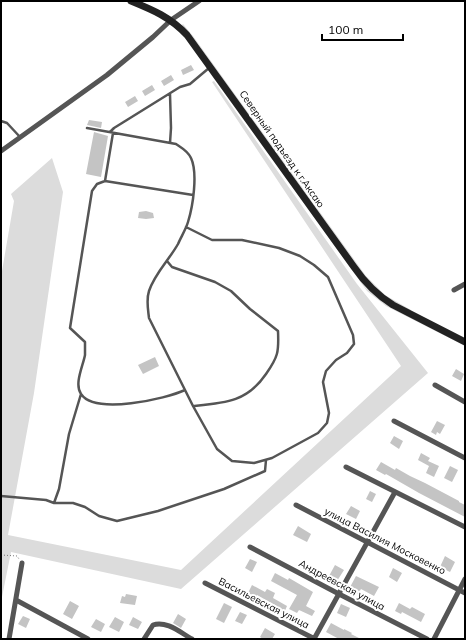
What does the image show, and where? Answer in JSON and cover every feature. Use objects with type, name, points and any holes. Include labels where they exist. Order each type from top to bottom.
[{"type":"street","name":"Северный подъезд к г.Аксаю","points":[[131,1],[158,12],[172,20],[187,35],[365,282],[382,298],[465,342]]},
{"type":"street","points":[[1,151],[107,75],[172,20],[199,1]]},
{"type":"street","points":[[454,290],[465,284]]},
{"type":"street","points":[[435,385],[465,402]]},
{"type":"street","points":[[394,421],[465,458]]},
{"type":"street","points":[[346,468],[465,527]]},
{"type":"street","points":[[314,639],[395,492]]},
{"type":"street","name":"улица Василия Московенко","points":[[296,506],[465,592]]},
{"type":"street","name":"Андреевская улица","points":[[250,547],[427,639]]},
{"type":"street","points":[[8,639],[22,563]]},
{"type":"street","points":[[434,639],[465,579]]},
{"type":"street","name":"Васильевская улица","points":[[205,583],[314,639]]},
{"type":"street","points":[[16,600],[88,639]]},
{"type":"street","points":[[144,639],[150,627],[159,623],[167,625],[192,639]]},
{"type":"lane","points":[[105,182],[114,128],[180,87],[190,84],[211,67]]},
{"type":"lane","points":[[170,93],[170,143]]},
{"type":"lane","points":[[1,121],[7,123],[21,138]]},
{"type":"lane","points":[[87,128],[176,144],[185,149],[191,158],[194,169],[193,195],[188,222],[178,244],[155,277],[149,292],[147,304],[148,311],[185,390],[217,449],[232,460],[254,464],[272,458],[318,433],[327,423],[329,413],[323,382],[326,371],[336,360],[347,353],[354,344],[353,335],[328,277],[314,265],[300,256],[278,248],[242,240],[212,240],[186,227]]},
{"type":"lane","points":[[54,503],[59,489],[69,434],[81,394],[79,384],[85,355],[85,342],[70,328],[92,192],[97,184],[105,182],[193,195]]},
{"type":"lane","points":[[166,261],[172,267],[216,282],[231,291],[250,309],[278,331],[276,360],[258,386],[244,397],[216,404],[193,406]]},
{"type":"lane","points":[[81,394],[88,400],[101,404],[126,404],[175,394],[185,390]]},
{"type":"lane","points":[[1,496],[46,500],[54,503],[73,503],[85,507],[99,516],[117,521],[158,511],[224,489],[264,471],[266,460]]},
{"type":"path","points":[[1,555],[17,556],[22,563]]},
{"type":"shaded area","points":[[183,24],[193,36],[366,276],[385,295],[411,310],[408,310],[391,301],[367,281],[190,33],[182,25]]},
{"type":"shaded area","points":[[210,73],[366,288],[384,303],[465,346],[386,306],[367,291]]},
{"type":"shaded area","points":[[214,81],[357,284],[428,373],[181,589],[11,552],[1,602],[1,277],[14,201],[11,194],[52,158],[63,192],[34,393],[8,535],[181,570],[401,366],[212,82]]},
{"type":"building","points":[[191,65],[194,70],[183,75],[181,70]]},
{"type":"building","points":[[171,75],[174,80],[164,86],[161,81]]},
{"type":"building","points":[[152,85],[155,90],[145,96],[142,91]]},
{"type":"building","points":[[135,96],[138,101],[128,107],[125,102]]},
{"type":"building","points":[[89,120],[102,122],[101,128],[87,125]]},
{"type":"building","points":[[94,132],[108,136],[101,177],[86,174]]},
{"type":"building","points":[[146,211],[153,213],[154,218],[138,218],[139,212]]},
{"type":"building","points":[[155,357],[159,366],[143,374],[138,365]]},
{"type":"building","points":[[456,369],[464,374],[461,381],[452,376]]},
{"type":"building","points":[[437,421],[445,425],[440,434],[437,432],[436,435],[431,432]]},
{"type":"building","points":[[394,436],[403,441],[399,449],[390,443]]},
{"type":"building","points":[[421,453],[430,458],[428,461],[439,466],[434,477],[426,473],[429,466],[418,460]]},
{"type":"building","points":[[381,462],[395,470],[396,468],[459,501],[465,505],[465,517],[376,470]]},
{"type":"building","points":[[450,466],[458,470],[452,482],[444,478]]},
{"type":"building","points":[[370,491],[376,494],[372,502],[366,499]]},
{"type":"building","points":[[351,506],[360,511],[356,519],[346,514]]},
{"type":"building","points":[[298,526],[311,534],[307,542],[293,535]]},
{"type":"building","points":[[445,556],[455,562],[450,572],[440,567]]},
{"type":"building","points":[[250,559],[257,562],[252,572],[245,568]]},
{"type":"building","points":[[335,565],[344,570],[337,581],[329,576]]},
{"type":"building","points":[[393,568],[402,573],[397,582],[389,577]]},
{"type":"building","points":[[275,573],[288,580],[289,578],[313,592],[306,606],[315,611],[312,616],[299,610],[297,613],[289,609],[297,595],[271,581]]},
{"type":"building","points":[[356,576],[379,587],[374,596],[361,589],[358,594],[349,589]]},
{"type":"building","points":[[252,585],[265,592],[267,589],[275,593],[273,598],[287,606],[284,613],[274,607],[275,605],[257,595],[256,597],[248,593]]},
{"type":"building","points":[[126,594],[137,596],[135,605],[120,603],[122,596],[125,597]]},
{"type":"building","points":[[70,601],[79,606],[72,619],[63,614]]},
{"type":"building","points":[[224,603],[232,607],[224,623],[216,619]]},
{"type":"building","points":[[399,603],[410,609],[412,607],[425,614],[421,622],[402,612],[401,614],[395,611]]},
{"type":"building","points":[[341,604],[350,608],[346,617],[337,613]]},
{"type":"building","points":[[240,612],[247,615],[242,624],[235,621]]},
{"type":"building","points":[[178,614],[186,619],[181,628],[173,623]]},
{"type":"building","points":[[23,616],[30,619],[26,628],[18,624]]},
{"type":"building","points":[[115,617],[124,622],[119,632],[109,627]]},
{"type":"building","points":[[133,617],[142,622],[138,629],[129,625]]},
{"type":"building","points":[[96,619],[105,624],[101,632],[91,627]]},
{"type":"building","points":[[331,623],[361,639],[339,639],[326,632]]},
{"type":"building","points":[[265,628],[275,634],[272,639],[263,639],[260,637]]}]
